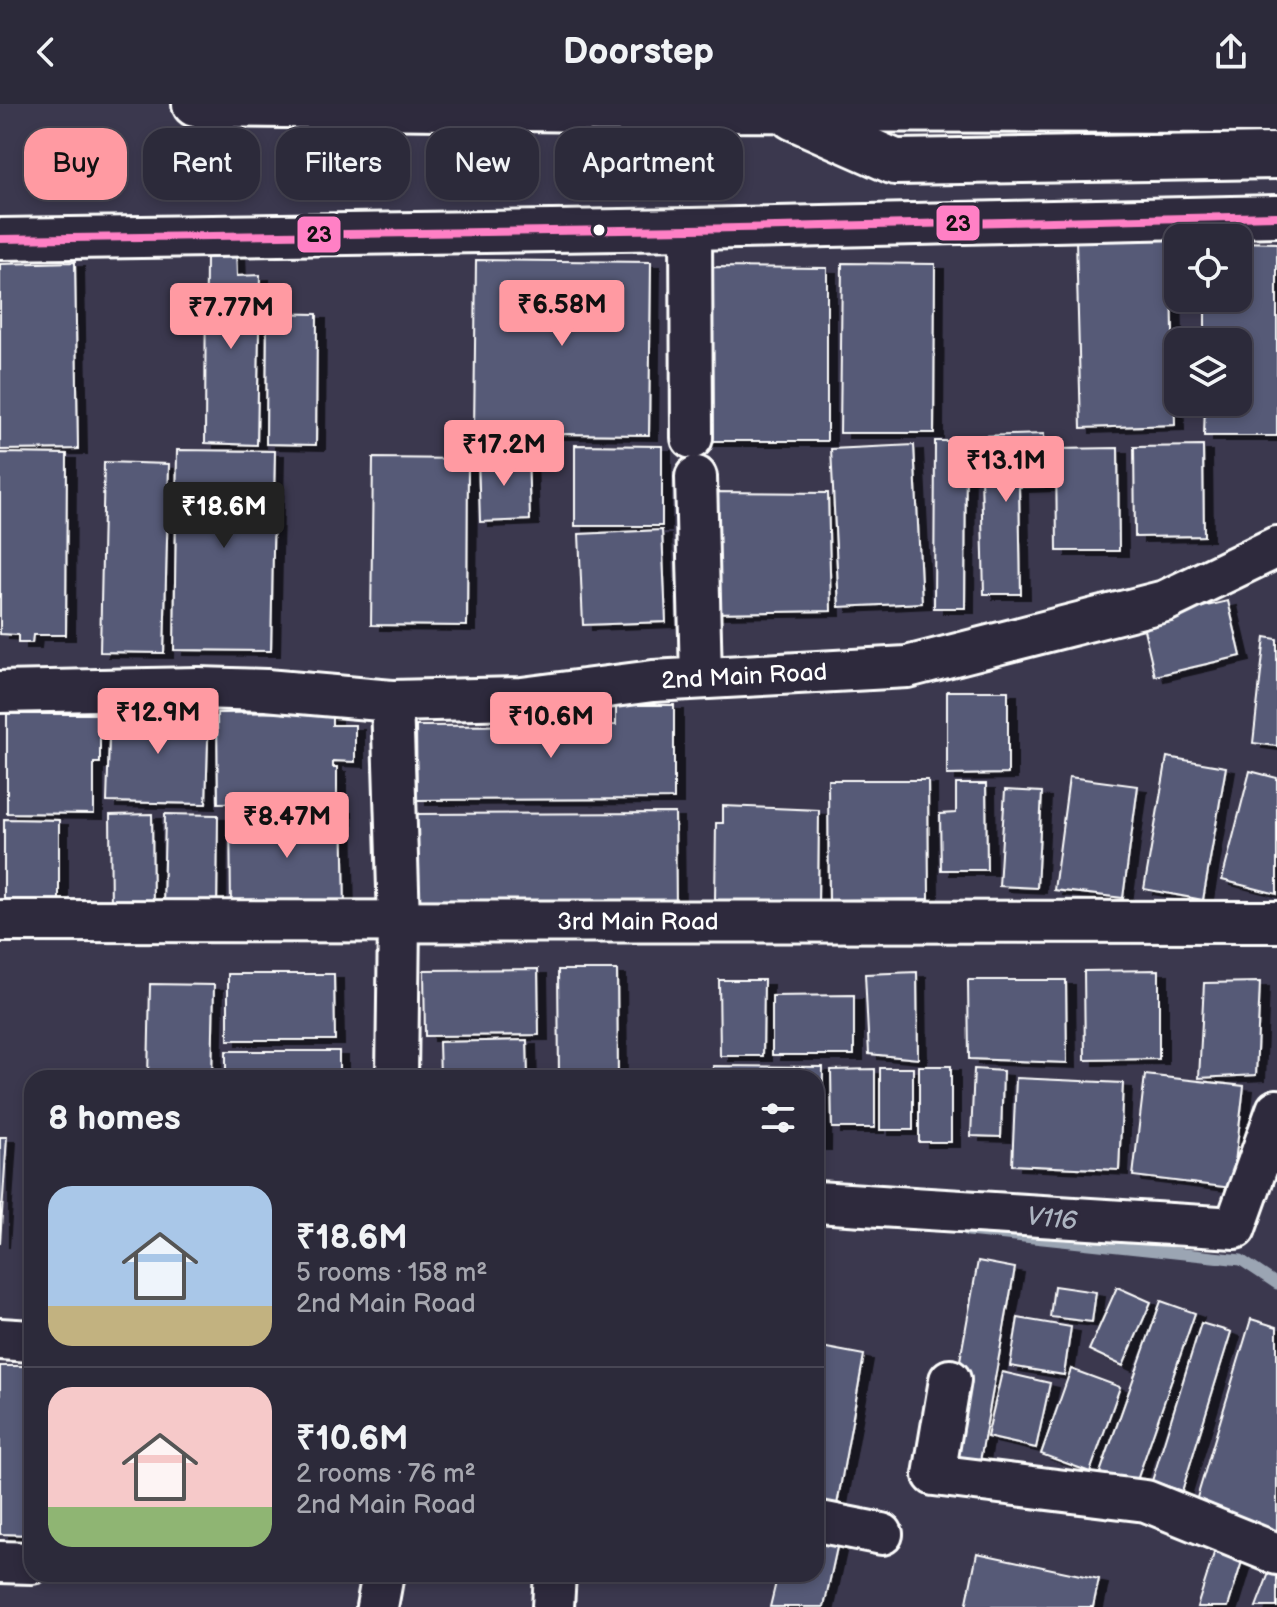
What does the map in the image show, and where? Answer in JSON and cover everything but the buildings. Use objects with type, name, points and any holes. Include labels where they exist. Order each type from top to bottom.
[{"type":"main road","points":[[195,104],[777,110],[1277,110]]},
{"type":"main road","points":[[777,110],[895,162],[1277,156]]},
{"type":"street","points":[[0,239],[691,229],[1277,216]]},
{"type":"street","points":[[691,229],[701,678]]},
{"type":"street","name":"2nd Main Road","points":[[0,692],[225,689],[392,701],[522,698],[653,681],[907,667],[1165,601],[1277,547]]},
{"type":"street","points":[[392,701],[399,920],[397,1070]]},
{"type":"street","name":"3rd Main Road","points":[[0,921],[1277,922]]},
{"type":"street","points":[[824,1202],[1235,1228],[1277,1110]]},
{"type":"street","points":[[0,1339],[24,1340]]},
{"type":"street","points":[[950,1380],[934,1475],[1146,1501],[1277,1554]]},
{"type":"street","points":[[824,1523],[882,1534]]},
{"type":"street","points":[[0,1562],[24,1563]]},
{"type":"street","points":[[377,1607],[382,1582]]},
{"type":"street","points":[[553,1607],[555,1582]]},
{"type":"waterway","name":"V116","points":[[968,1231],[1241,1260],[1277,1284]]},
{"type":"transit line","name":"23","points":[[0,239],[691,229],[1277,216]]}]
